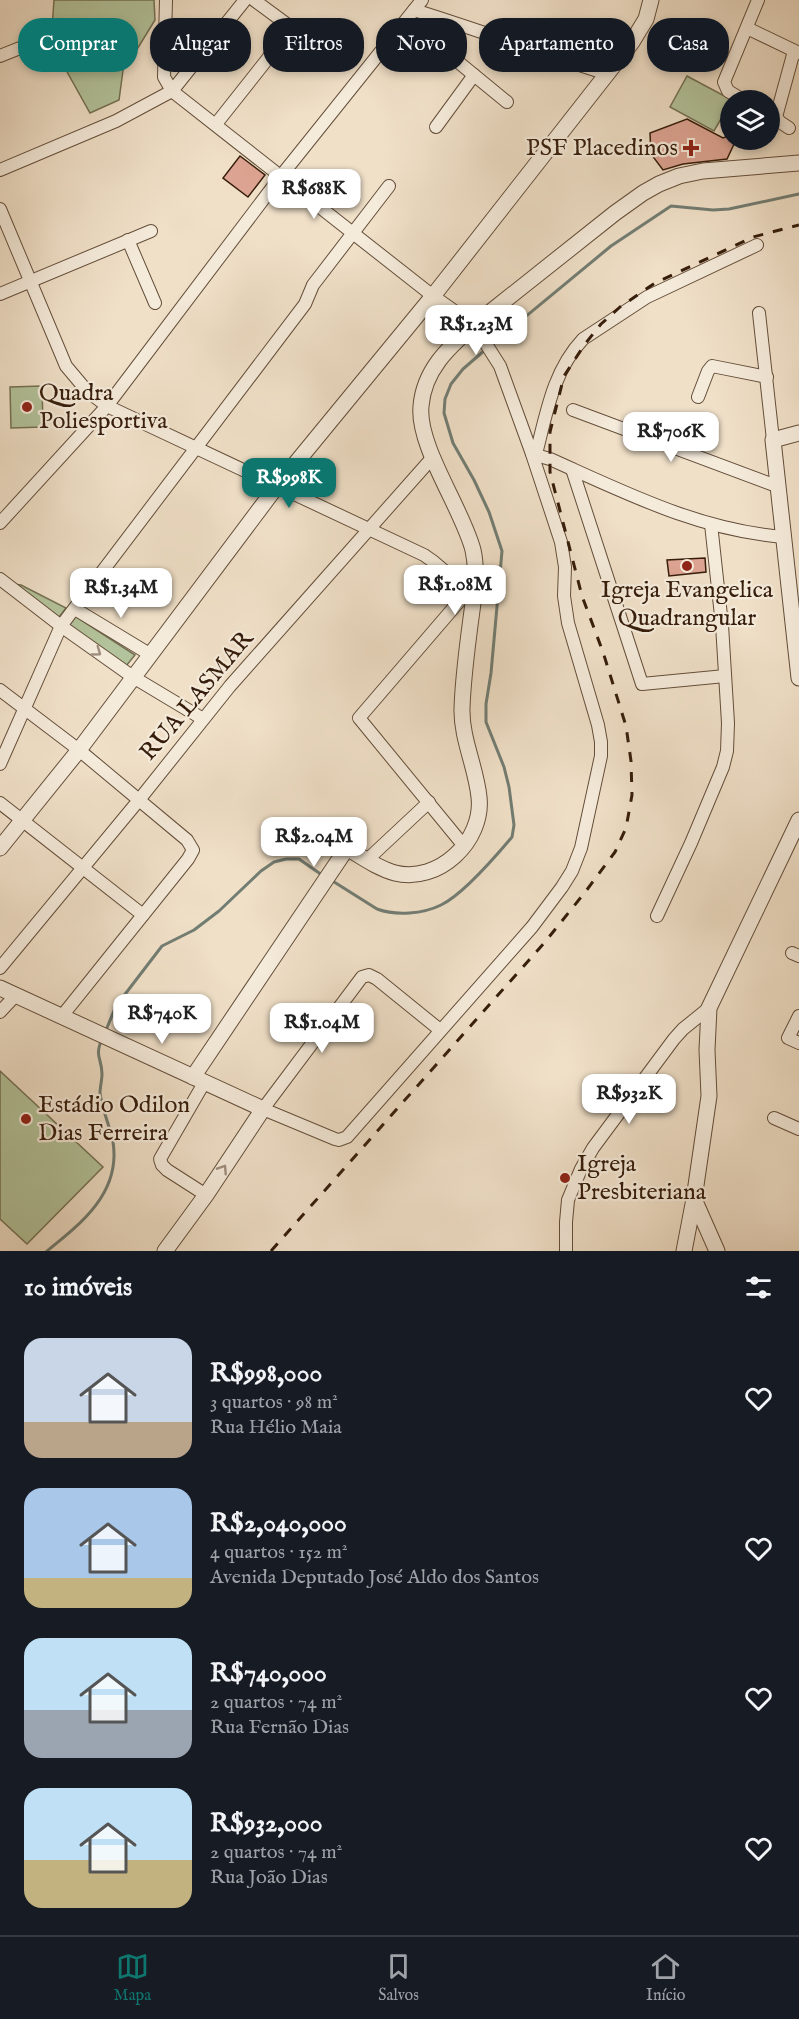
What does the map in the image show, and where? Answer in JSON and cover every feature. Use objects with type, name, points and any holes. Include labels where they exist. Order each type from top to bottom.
[{"type":"street","points":[[0,988],[263,1109],[335,1139],[343,1139],[352,1132],[532,927],[562,887],[572,871],[581,848],[601,756],[598,725],[567,615],[564,596],[565,567],[561,542],[500,366],[476,328],[172,91],[164,77],[166,0]]},
{"type":"street","points":[[0,170],[116,121],[172,91],[245,0]]},
{"type":"street","points":[[216,124],[292,28],[254,0]]},
{"type":"street","points":[[727,90],[724,86],[725,76],[759,0]]},
{"type":"street","points":[[0,849],[151,656],[277,486],[433,296],[608,74],[646,19],[648,1]]},
{"type":"street","points":[[414,10],[608,74]]},
{"type":"street","points":[[414,10],[474,75],[507,102]]},
{"type":"street","points":[[0,523],[107,406],[281,176],[414,10]]},
{"type":"street","points":[[747,28],[796,52],[776,114],[780,122],[789,128]]},
{"type":"street","points":[[0,56],[18,49]]},
{"type":"street","points":[[436,127],[474,75]]},
{"type":"street","points":[[206,1195],[167,1170],[160,1159],[199,1080],[346,848],[394,873],[417,874],[447,863],[464,846],[474,831],[479,810],[478,790],[461,712],[475,565],[473,550],[433,457],[420,408],[428,378],[440,357],[615,213],[659,184],[679,176],[703,171],[799,163]]},
{"type":"street","points":[[0,764],[61,626],[305,304],[313,285],[388,186]]},
{"type":"street","points":[[0,209],[66,366],[87,391],[107,406],[424,555],[471,592]]},
{"type":"street","points":[[0,294],[151,231]]},
{"type":"street","points":[[128,240],[155,303]]},
{"type":"street","points":[[532,454],[537,450],[555,382],[583,339],[647,297],[757,245]]},
{"type":"street","points":[[759,313],[799,678]]},
{"type":"street","points":[[698,397],[708,370],[712,366],[767,377]]},
{"type":"street","points":[[573,410],[779,487]]},
{"type":"street","points":[[773,440],[799,434]]},
{"type":"street","points":[[532,454],[550,459],[653,506],[754,535],[785,537]]},
{"type":"street","name":"RUA LASMAR","points":[[0,968],[230,686],[433,457]]},
{"type":"street","points":[[572,469],[642,684],[725,676]]},
{"type":"street","points":[[657,916],[692,843],[723,767],[728,737],[722,625],[711,524]]},
{"type":"street","points":[[0,579],[133,677],[203,719]]},
{"type":"street","points":[[464,846],[359,718],[471,592]]},
{"type":"street","points":[[75,609],[151,656]]},
{"type":"street","points":[[0,690],[79,750],[184,838],[192,848],[192,854],[62,1016]]},
{"type":"street","points":[[367,860],[429,802]]},
{"type":"street","points":[[0,803],[143,915]]},
{"type":"street","points":[[684,1251],[709,1096],[707,1050],[709,1008],[797,829]]},
{"type":"street","points":[[165,1251],[206,1195],[263,1109],[359,979],[369,975],[378,980],[440,1030]]},
{"type":"street","points":[[0,1012],[15,996]]},
{"type":"street","points":[[566,1251],[568,1200],[593,1148],[674,1039],[709,1008]]},
{"type":"street","points":[[794,1040],[799,1016]]},
{"type":"street","points":[[774,1118],[799,1129]]},
{"type":"street","points":[[694,1199],[717,1251]]},
{"type":"path","points":[[312,825],[346,848]]},
{"type":"green space","points":[[54,0],[154,0],[155,18],[150,18],[150,28],[138,48],[138,18],[53,18]]},
{"type":"green space","points":[[67,72],[123,72],[119,100],[90,113]]},
{"type":"green space","points":[[687,76],[720,94],[720,121],[714,131],[670,107]]},
{"type":"green space","name":"Quadra Poliesportiva","points":[[42,386],[43,427],[11,428],[10,387]]},
{"type":"green space","points":[[13,584],[21,585],[66,608],[57,620]]},
{"type":"green space","points":[[75,616],[135,655],[126,666],[67,626]]},
{"type":"green space","name":"Estádio Odilon Dias Ferreira","points":[[0,1071],[103,1167],[27,1244],[0,1219]]},
{"type":"building","name":"PSF Placedinos","points":[[687,119],[720,136],[720,150],[731,150],[727,159],[683,164],[663,170],[651,154],[650,133]]},
{"type":"building","points":[[240,156],[265,175],[248,197],[223,178]]},
{"type":"building","name":"Igreja Evangelica Quadrangular","points":[[705,558],[706,572],[669,576],[667,560]]},
{"type":"waterway","points":[[490,346],[611,246],[671,206],[713,210],[729,209],[799,194]]},
{"type":"waterway","points":[[331,880],[377,909],[401,913],[426,910],[441,905],[459,893],[512,837],[514,825],[509,787],[504,767],[486,722],[502,551],[489,512],[453,443],[444,413],[445,399],[451,384],[463,369],[485,350]]},
{"type":"waterway","points":[[106,1030],[116,1006],[162,946],[194,930],[219,911],[261,871],[274,862],[299,859],[322,875]]},
{"type":"waterway","points":[[47,1251],[96,1205],[111,1176],[114,1160],[113,1142],[100,1093],[102,1069],[98,1054],[102,1039]]},
{"type":"railway","points":[[271,1251],[545,942],[615,852],[626,828],[632,795],[631,761],[626,726],[603,652],[582,596],[550,472],[550,432],[564,376],[601,324],[620,307],[655,283],[753,237],[799,225]]},
{"type":"place","name":"PSF Placedinos","points":[[691,148]]},
{"type":"place","name":"Quadra Poliesportiva","points":[[27,407]]},
{"type":"place","name":"Igreja Evangelica Quadrangular","points":[[687,566]]},
{"type":"place","name":"Estádio Odilon Dias Ferreira","points":[[26,1119]]},
{"type":"place","name":"Igreja Presbiteriana","points":[[565,1178]]}]
